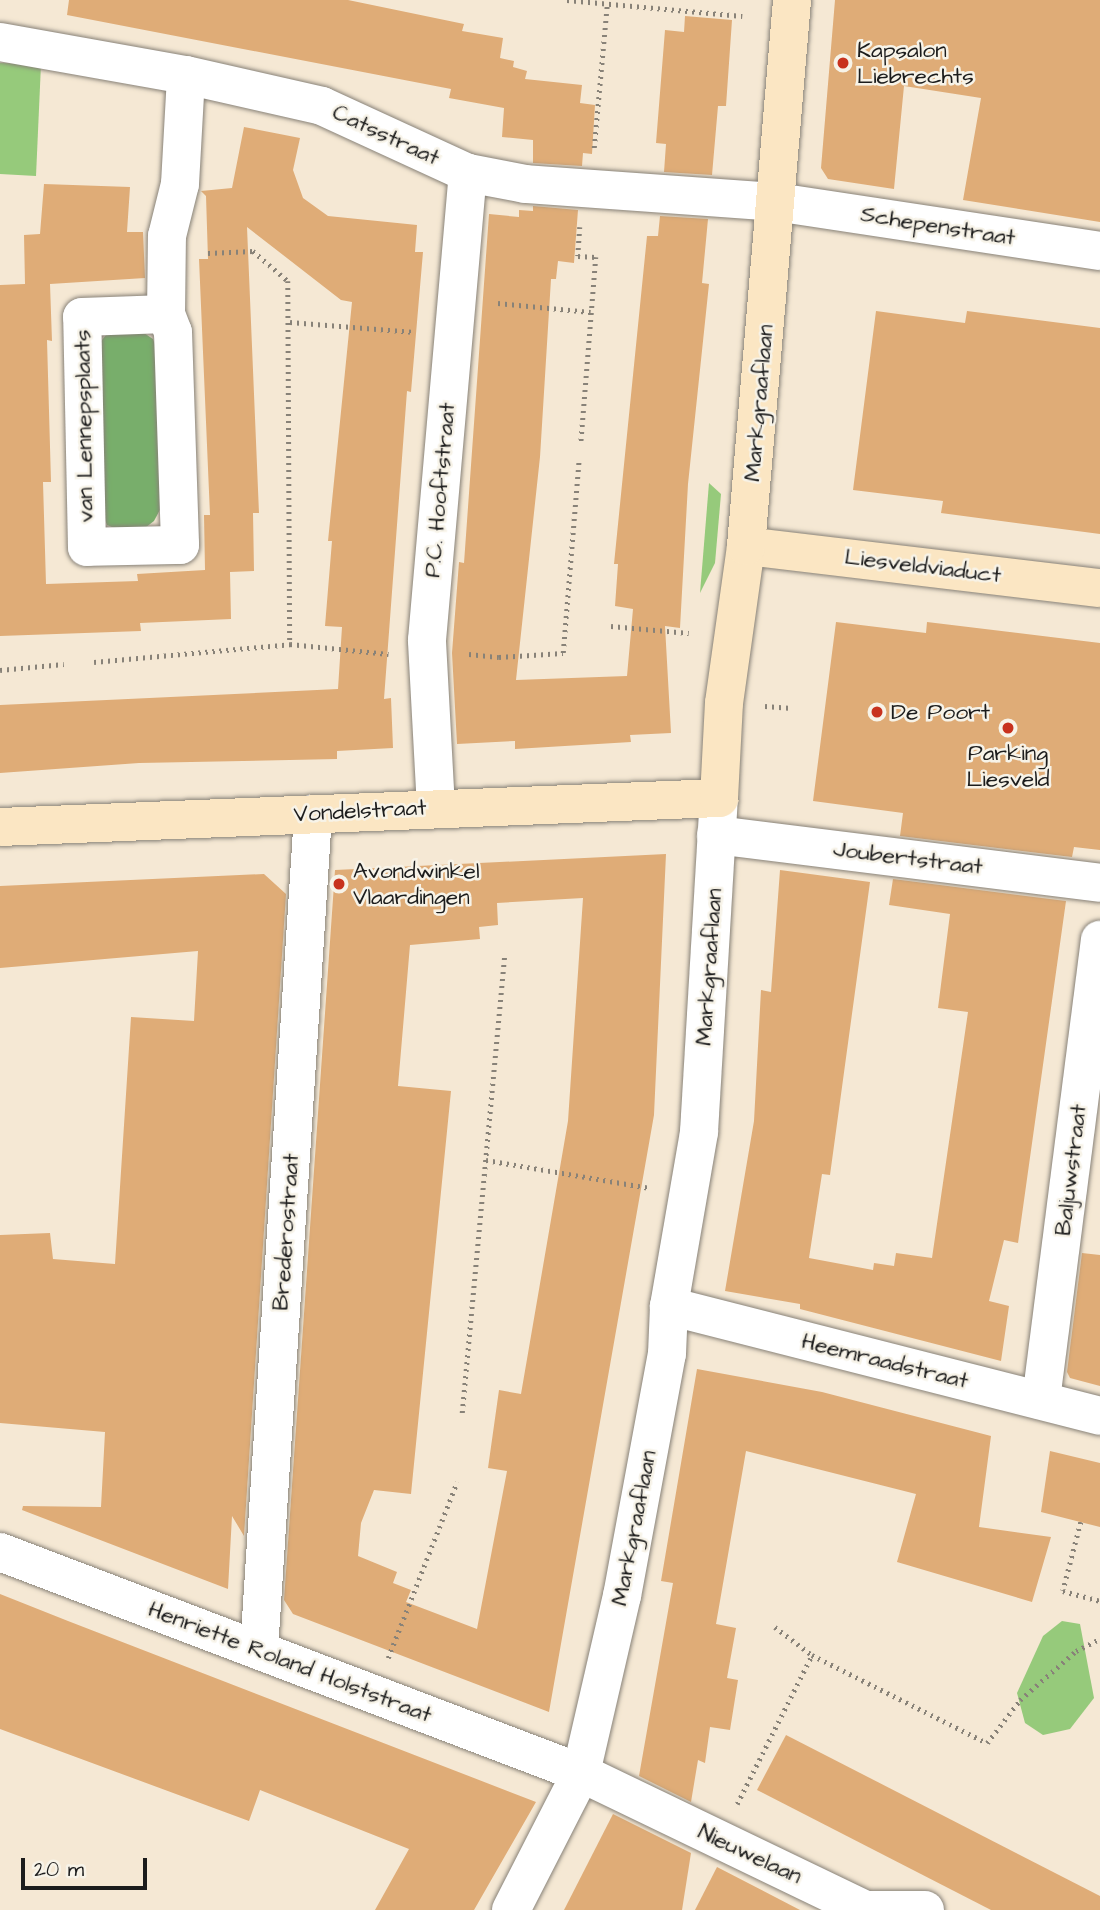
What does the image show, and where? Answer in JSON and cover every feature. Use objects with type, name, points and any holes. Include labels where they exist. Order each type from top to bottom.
[{"type":"street","name":"Markgraaflaan","points":[[511,1910],[580,1773],[624,1583],[667,1354],[669,1306],[699,1132],[724,703],[746,546],[792,0]]},
{"type":"street","name":"Catsstraat","points":[[0,42],[186,75],[322,106],[468,173],[587,189],[776,202]]},
{"type":"street","name":"van Lennepsplaats","points":[[166,314],[82,317],[87,547],[180,545],[173,331],[166,314],[167,255],[180,184],[186,75]]},
{"type":"street","name":"P.C. Hooftstraat","points":[[436,808],[427,653],[468,173]]},
{"type":"street","name":"Schepenstraat","points":[[776,202],[1100,251]]},
{"type":"street","name":"Liesveldviaduct","points":[[746,546],[975,571],[1100,588]]},
{"type":"street","name":"Vondelstraat","points":[[0,827],[436,808],[718,817]]},
{"type":"street","name":"Brederostraat","points":[[259,1650],[313,814]]},
{"type":"street","name":"Joubertstraat","points":[[718,817],[1100,883]]},
{"type":"street","name":"Baljuwstraat","points":[[1041,1400],[1100,940]]},
{"type":"street","name":"Heemraadstraat","points":[[669,1306],[1100,1416]]},
{"type":"street","name":"Henriette Roland Holststraat","points":[[0,1552],[580,1773]]},
{"type":"street","name":"Nieuwelaan","points":[[580,1773],[866,1910],[925,1910]]},
{"type":"path","points":[[567,0],[607,6],[742,16]]},
{"type":"path","points":[[581,444],[596,257],[578,256],[607,6]]},
{"type":"path","points":[[167,255],[253,251],[288,281],[290,644]]},
{"type":"path","points":[[457,299],[591,312]]},
{"type":"path","points":[[290,322],[421,332],[421,340],[454,343]]},
{"type":"path","points":[[94,662],[290,644],[499,657],[563,653],[579,460]]},
{"type":"path","points":[[611,626],[689,633]]},
{"type":"path","points":[[0,670],[64,664]]},
{"type":"path","points":[[763,706],[793,708]]},
{"type":"path","points":[[462,1413],[504,956]]},
{"type":"path","points":[[485,1160],[688,1195]]},
{"type":"path","points":[[371,1693],[457,1482]]},
{"type":"path","points":[[1081,1522],[1063,1591],[1100,1601]]},
{"type":"path","points":[[775,1627],[812,1655],[987,1743],[1020,1700],[1076,1651],[1100,1639]]},
{"type":"path","points":[[719,1839],[812,1655]]},
{"type":"green space","points":[[0,63],[41,64],[36,176],[0,174]]},
{"type":"green space","points":[[138,329],[153,339],[158,353],[162,506],[154,521],[141,531],[126,533],[107,525],[98,502],[95,349],[109,331]]},
{"type":"green space","points":[[709,483],[721,494],[715,563],[700,593]]},
{"type":"green space","points":[[1062,1621],[1080,1624],[1094,1698],[1070,1729],[1043,1735],[1025,1723],[1017,1693],[1043,1636]]},
{"type":"building","points":[[69,0],[348,0],[464,24],[462,31],[503,38],[500,58],[514,61],[513,67],[527,71],[525,79],[582,85],[580,103],[595,105],[592,154],[583,153],[582,166],[533,163],[533,140],[502,137],[504,108],[449,98],[451,89],[67,15]]},
{"type":"building","points":[[835,0],[1100,0],[1100,222],[963,200],[981,98],[904,86],[894,189],[828,179],[821,168]]},
{"type":"building","points":[[685,16],[732,20],[726,106],[718,106],[712,175],[664,172],[666,144],[656,143],[665,30],[684,32]]},
{"type":"building","points":[[244,127],[300,138],[293,170],[303,198],[328,216],[417,225],[415,252],[423,252],[411,392],[407,391],[384,699],[391,698],[393,748],[337,751],[337,759],[139,763],[0,773],[0,705],[338,689],[342,627],[325,626],[332,541],[328,541],[352,302],[341,300],[247,227],[259,513],[253,513],[254,571],[230,572],[231,619],[140,623],[141,631],[0,636],[0,285],[25,284],[24,235],[40,234],[44,184],[130,187],[127,232],[143,232],[145,278],[50,284],[52,341],[47,340],[51,482],[43,482],[46,584],[138,581],[137,574],[205,570],[204,515],[210,515],[199,259],[208,259],[206,196],[201,191],[232,188]]},
{"type":"building","points":[[533,206],[578,210],[574,263],[558,261],[556,279],[551,279],[540,457],[516,680],[627,676],[633,609],[615,606],[618,564],[614,564],[647,236],[658,236],[660,216],[708,219],[702,283],[709,284],[688,484],[680,628],[665,626],[671,733],[630,735],[631,742],[515,749],[515,741],[457,744],[452,653],[459,562],[464,563],[489,214],[519,217],[519,210],[533,211]]},
{"type":"building","points":[[876,311],[965,323],[967,311],[1100,328],[1100,534],[941,513],[943,501],[853,490]]},
{"type":"building","name":"Parking Liesveld","points":[[836,622],[926,633],[927,622],[1100,643],[1100,850],[1074,847],[1072,857],[900,836],[903,813],[813,801]]},
{"type":"building","points":[[666,854],[654,1115],[549,1712],[293,1614],[284,1600],[335,870]],"holes":[[[583,898],[568,1121],[521,1394],[499,1390],[488,1468],[507,1471],[477,1629],[406,1602],[411,1590],[393,1583],[397,1572],[358,1556],[361,1523],[374,1490],[411,1494],[451,1091],[398,1086],[410,945],[480,939],[479,927],[498,925],[497,903]]]},
{"type":"building","points":[[780,870],[870,882],[830,1175],[822,1174],[809,1258],[873,1270],[874,1263],[894,1266],[896,1253],[932,1258],[968,1012],[938,1008],[950,914],[889,905],[893,879],[1066,901],[1018,1243],[1004,1240],[989,1301],[1009,1306],[1001,1361],[800,1309],[800,1304],[725,1291],[754,1121],[761,990],[771,992]]},
{"type":"building","points":[[264,874],[286,894],[244,1536],[232,1516],[228,1589],[22,1510],[23,1506],[101,1507],[105,1432],[0,1423],[0,1235],[50,1233],[53,1259],[115,1264],[131,1017],[194,1021],[198,951],[0,968],[0,886]]},
{"type":"building","points":[[1082,1253],[1100,1255],[1100,1386],[1070,1378],[1067,1372]]},
{"type":"building","points":[[697,1369],[822,1392],[991,1436],[979,1527],[1051,1537],[1032,1602],[897,1562],[916,1494],[746,1451],[716,1624],[736,1628],[727,1678],[738,1680],[730,1730],[710,1727],[705,1763],[698,1760],[691,1802],[639,1776],[673,1583],[661,1581]]},
{"type":"building","points":[[1050,1451],[1100,1463],[1100,1527],[1041,1512]]},
{"type":"building","points":[[0,1594],[536,1802],[474,1910],[375,1910],[409,1849],[260,1790],[249,1821],[0,1729]]},
{"type":"building","points":[[786,1735],[1100,1896],[1100,1910],[991,1910],[757,1790]]},
{"type":"building","points":[[613,1814],[691,1853],[682,1910],[564,1910]]},
{"type":"building","points":[[717,1867],[800,1910],[695,1910]]},
{"type":"place","name":"Kapsalon Liebrechts","points":[[843,63]]},
{"type":"place","name":"De Poort","points":[[877,712]]},
{"type":"place","name":"Parking Liesveld","points":[[1008,728]]},
{"type":"place","name":"Avondwinkel Vlaardingen","points":[[339,884]]}]
